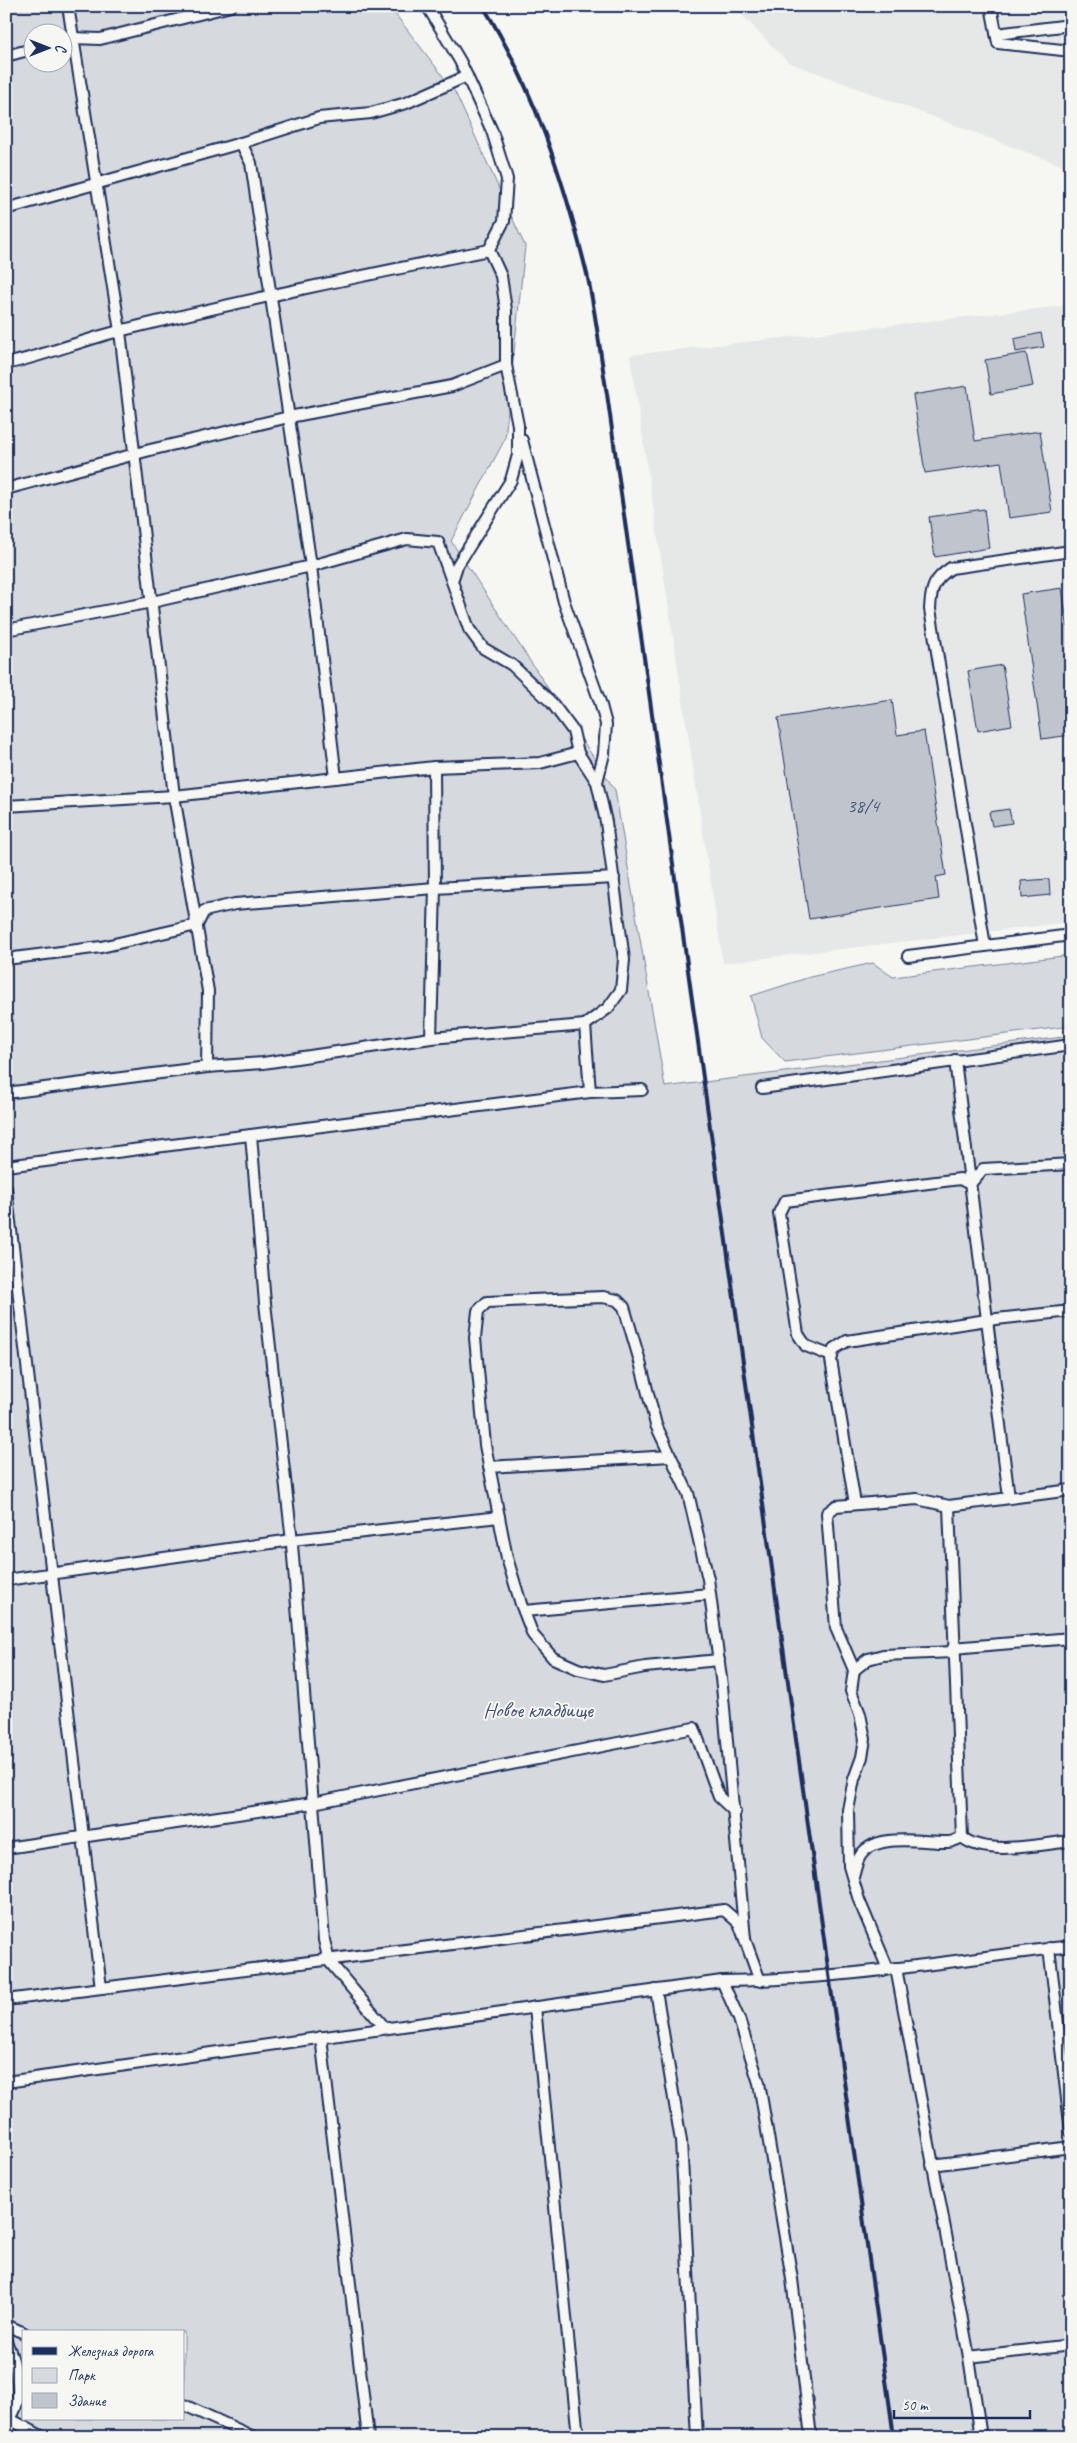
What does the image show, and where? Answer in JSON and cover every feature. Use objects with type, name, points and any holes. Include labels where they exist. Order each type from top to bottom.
[{"type":"lane","points":[[68,6],[68,22]]},
{"type":"lane","points":[[72,39],[100,39],[231,6]]},
{"type":"lane","points":[[424,6],[429,9],[467,76],[492,131],[507,179],[504,221],[489,250]]},
{"type":"lane","points":[[992,6],[998,43],[1071,51]]},
{"type":"lane","points":[[996,34],[1071,25]]},
{"type":"lane","points":[[6,56],[22,52]]},
{"type":"lane","points":[[72,62],[98,183],[120,331],[174,796],[208,991],[207,1067]]},
{"type":"lane","points":[[6,209],[241,143],[320,118],[371,112],[406,103],[467,76]]},
{"type":"lane","points":[[241,143],[251,163],[311,566],[336,778]]},
{"type":"lane","points":[[6,364],[38,357],[120,331],[270,296],[489,250]]},
{"type":"lane","points":[[489,250],[501,276],[506,310],[506,365],[518,425],[564,602],[606,724],[604,754],[596,782]]},
{"type":"lane","points":[[6,489],[135,456],[150,450],[289,417],[452,386],[506,365]]},
{"type":"lane","points":[[452,580],[457,566],[485,524],[510,480],[518,456],[518,425]]},
{"type":"lane","points":[[6,630],[152,602],[311,566],[407,539],[438,542],[469,629],[483,648],[512,665],[552,703],[573,732],[578,752],[596,782],[606,822],[624,960],[621,990],[608,1008],[585,1025],[431,1038],[264,1063],[207,1067],[6,1093]]},
{"type":"lane","points":[[985,946],[930,609],[931,594],[938,576],[951,568],[1071,551]]},
{"type":"lane","points":[[6,806],[174,796],[434,767],[540,763],[578,752]]},
{"type":"lane","points":[[431,1038],[435,888],[434,767]]},
{"type":"lane","points":[[6,959],[101,947],[196,925],[204,911],[235,904],[435,888],[614,878]]},
{"type":"lane","points":[[908,956],[1071,935]]},
{"type":"lane","points":[[585,1025],[590,1092]]},
{"type":"lane","points":[[762,1088],[1071,1045]]},
{"type":"lane","points":[[955,1060],[1009,1498]]},
{"type":"lane","points":[[6,1166],[590,1092],[642,1090]]},
{"type":"lane","points":[[251,1135],[265,1303],[292,1540],[324,1940],[328,1961],[385,2028]]},
{"type":"lane","points":[[970,1184],[984,1169],[1071,1164]]},
{"type":"lane","points":[[832,1356],[806,1346],[798,1334],[779,1213],[785,1201],[960,1179],[970,1184]]},
{"type":"lane","points":[[6,1188],[102,1988]]},
{"type":"lane","points":[[719,1660],[645,1667],[604,1675],[578,1669],[553,1658],[533,1635],[507,1558],[485,1445],[475,1338],[478,1311],[487,1302],[603,1298],[617,1300],[624,1307],[631,1326],[656,1425],[688,1493],[710,1594],[719,1660],[735,1812],[745,1939]]},
{"type":"lane","points":[[855,1504],[830,1360],[834,1349],[847,1341],[987,1320],[1071,1311]]},
{"type":"lane","points":[[489,1467],[670,1456]]},
{"type":"lane","points":[[981,2437],[969,2356],[892,1969],[859,1900],[849,1866],[848,1810],[865,1739],[860,1714],[851,1691],[854,1670],[836,1628],[827,1514],[836,1506],[855,1504],[917,1499],[949,1506],[1071,1490]]},
{"type":"lane","points":[[949,1506],[953,1650],[962,1837],[971,1844],[1004,1848],[1071,1841]]},
{"type":"lane","points":[[6,1580],[292,1540],[499,1517]]},
{"type":"lane","points":[[524,1611],[710,1594]]},
{"type":"lane","points":[[854,1670],[868,1659],[883,1655],[1071,1638]]},
{"type":"lane","points":[[6,1848],[313,1803],[694,1728],[719,1796],[735,1812]]},
{"type":"lane","points":[[852,1878],[859,1858],[868,1847],[889,1841],[914,1839],[950,1842],[962,1837]]},
{"type":"lane","points":[[6,2000],[724,1910],[739,1923],[760,1980]]},
{"type":"lane","points":[[6,2082],[321,2036],[722,1981],[760,1980],[892,1969],[1071,1946]]},
{"type":"lane","points":[[1049,1948],[1071,2132]]},
{"type":"lane","points":[[722,1981],[739,2019],[759,2083],[792,2279],[811,2437]]},
{"type":"lane","points":[[656,1990],[681,2141],[697,2437]]},
{"type":"lane","points":[[535,2007],[578,2437]]},
{"type":"lane","points":[[321,2036],[368,2437]]},
{"type":"lane","points":[[932,2165],[1071,2147]]},
{"type":"lane","points":[[6,2325],[22,2332]]},
{"type":"lane","points":[[6,2341],[11,2352],[18,2398],[16,2411],[8,2418],[43,2437]]},
{"type":"lane","points":[[969,2356],[1071,2345]]},
{"type":"lane","points":[[185,2405],[254,2437]]},
{"type":"shaded area","points":[[733,6],[1071,6],[1071,169],[788,62]]},
{"type":"shaded area","points":[[1071,305],[1071,922],[723,963],[630,355]]},
{"type":"green space","name":"Новое кладбище","points":[[6,6],[389,6],[455,92],[525,246],[505,439],[451,541],[615,790],[665,1087],[1071,1036],[1071,2437],[6,2437]]},
{"type":"green space","points":[[1071,955],[1071,1026],[785,1062],[762,1038],[751,996],[810,977],[873,963],[893,977]]},
{"type":"building","points":[[1041,333],[1044,347],[1016,352],[1014,339]]},
{"type":"building","points":[[1026,353],[1033,386],[991,394],[985,360]]},
{"type":"building","points":[[967,386],[975,441],[1040,431],[1052,512],[1009,518],[1001,462],[925,473],[913,395]]},
{"type":"building","points":[[984,509],[989,548],[935,557],[929,517]]},
{"type":"building","points":[[1062,588],[1071,651],[1071,735],[1042,739],[1021,594]]},
{"type":"building","points":[[1002,665],[1012,725],[978,731],[968,671]]},
{"type":"building","points":[[892,700],[897,735],[924,731],[946,875],[936,877],[939,899],[809,919],[778,718]]},
{"type":"building","points":[[1009,809],[1012,823],[992,826],[989,812]]},
{"type":"building","points":[[1049,879],[1050,895],[1022,898],[1021,881]]},
{"type":"railway","points":[[483,6],[518,69],[546,136],[578,239],[593,304],[894,2437]]}]
